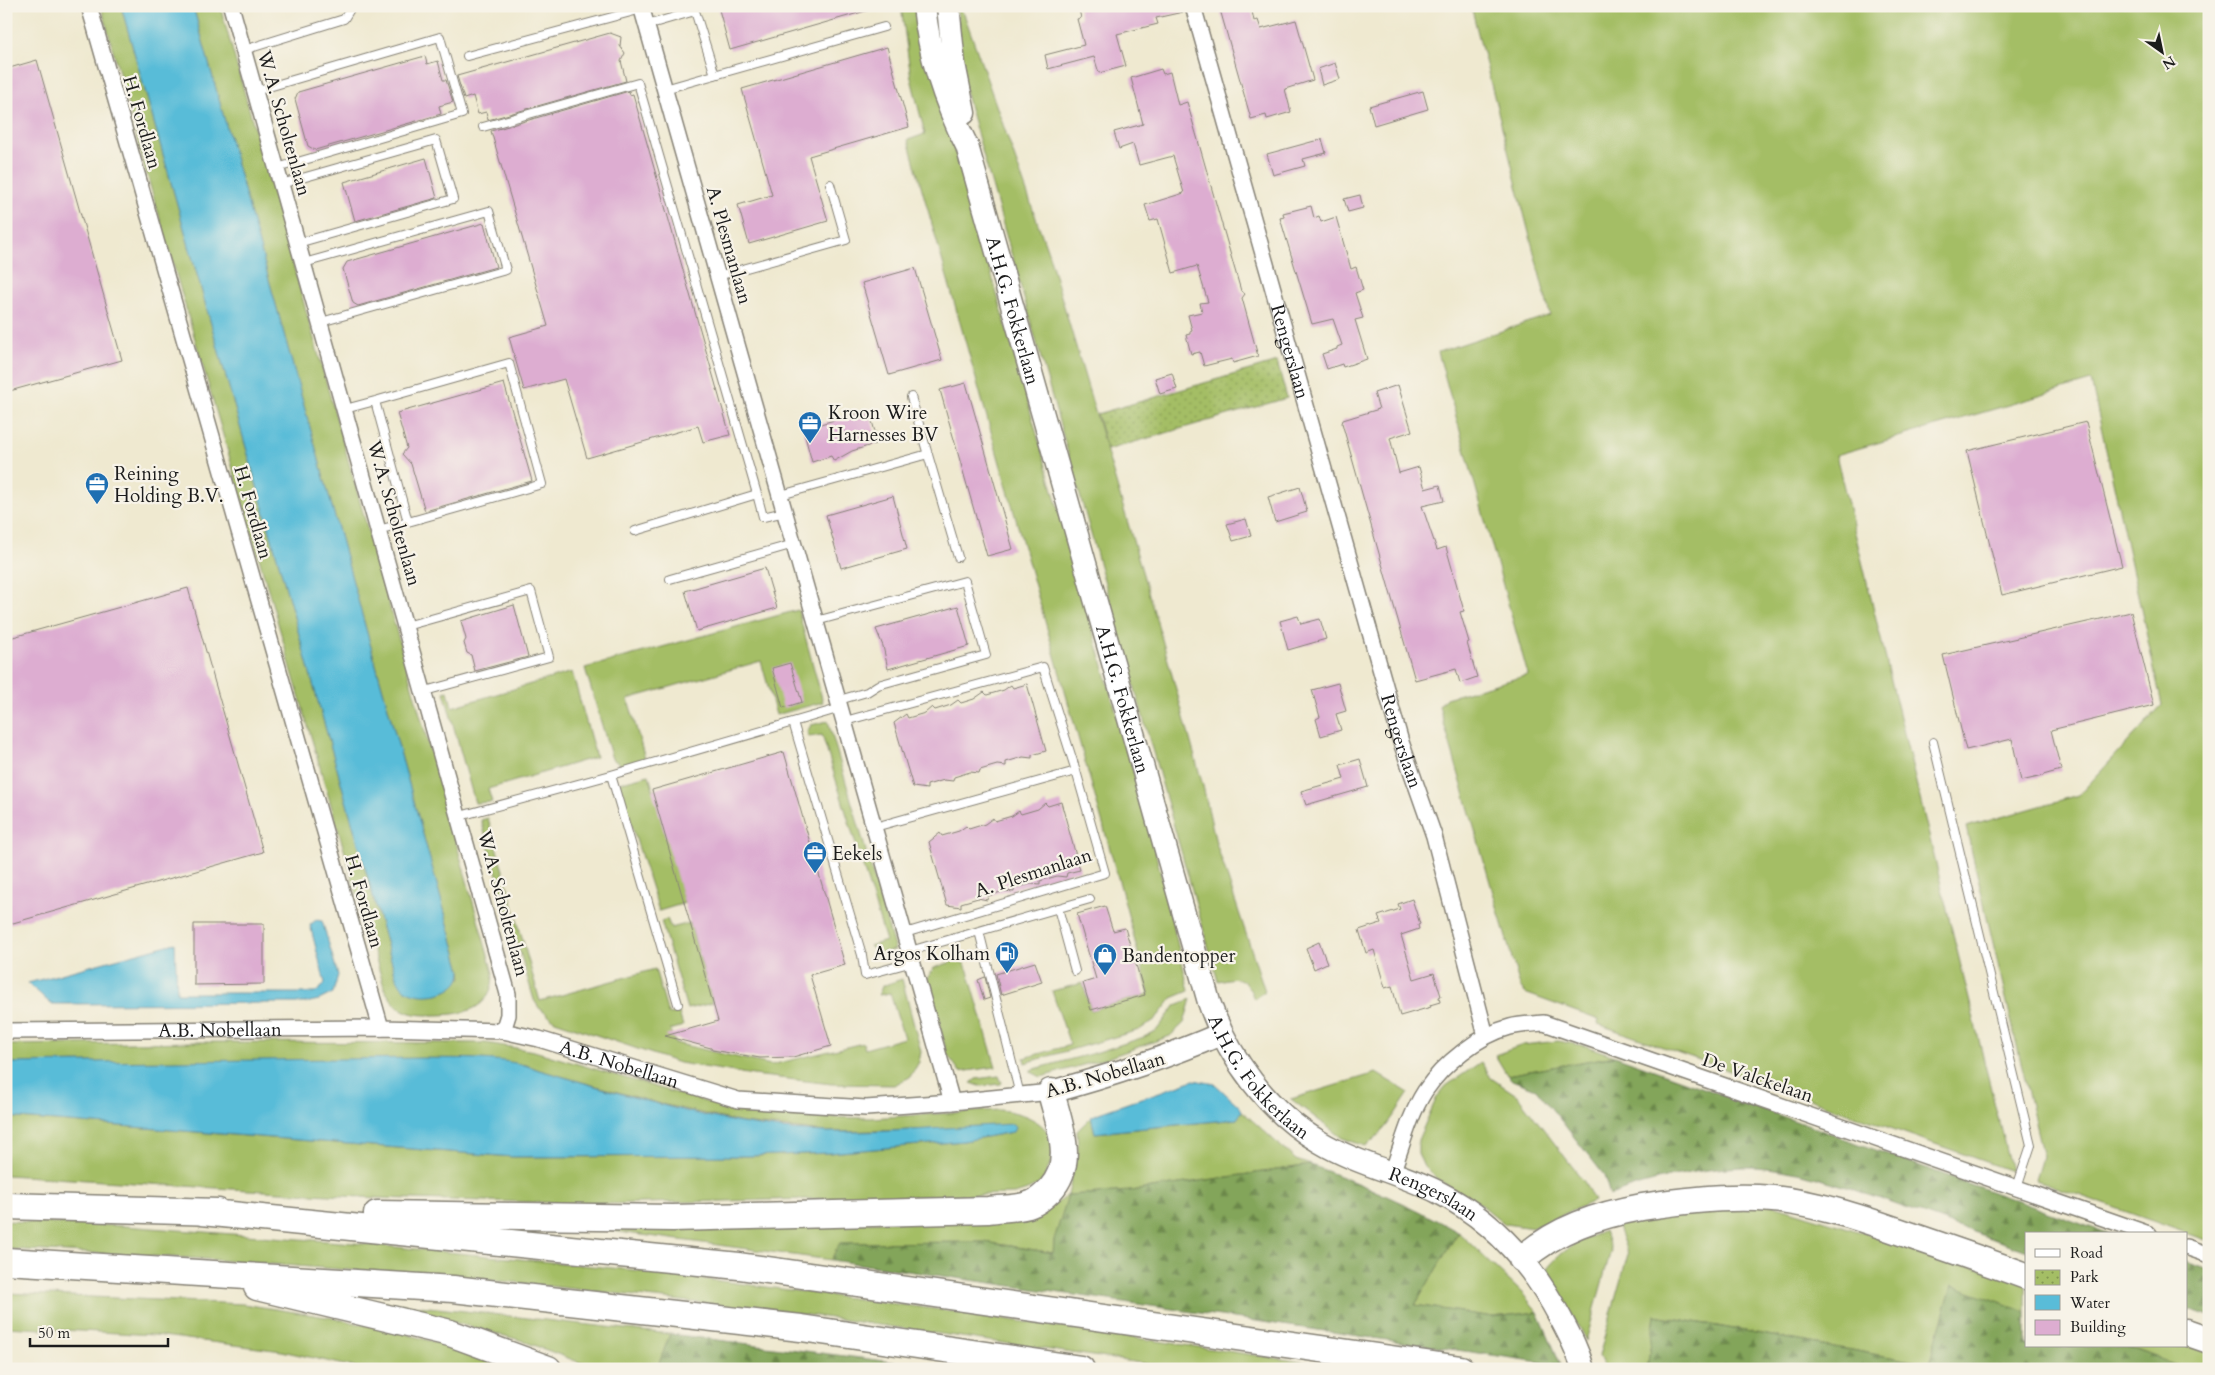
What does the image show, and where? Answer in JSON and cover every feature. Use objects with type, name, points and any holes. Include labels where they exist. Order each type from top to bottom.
[{"type":"highway","points":[[6,1206],[202,1212],[673,1218],[989,1210],[1032,1204],[1056,1184],[1065,1161],[1063,1142],[1051,1092]]},
{"type":"highway","points":[[1522,1259],[1543,1243],[1579,1224],[1611,1213],[1688,1200],[1731,1198],[1798,1203],[1856,1216],[2025,1276]]},
{"type":"highway","points":[[202,1212],[740,1266],[1461,1369]]},
{"type":"highway","points":[[6,1261],[463,1290],[801,1328],[1081,1369]]},
{"type":"highway","points":[[200,1272],[308,1301],[450,1333],[548,1369]]},
{"type":"highway","points":[[2188,1333],[2209,1340]]},
{"type":"main road","name":"A.H.G. Fokkerlaan","points":[[924,6],[929,38],[944,92],[954,121],[967,146],[1206,990],[1221,1034],[1239,1063],[1262,1092],[1296,1124],[1319,1142],[1392,1173]]},
{"type":"main road","name":"A.H.G. Fokkerlaan","points":[[948,6],[954,64],[965,117],[967,146]]},
{"type":"main road","name":"A.B. Nobellaan","points":[[1051,1092],[1151,1062],[1221,1034]]},
{"type":"main road","name":"Rengerslaan","points":[[1392,1173],[1438,1192],[1481,1218],[1504,1238],[1537,1277],[1578,1351],[1584,1369]]},
{"type":"street","name":"H. Fordlaan","points":[[89,6],[381,1028]]},
{"type":"street","name":"W.A. Scholtenlaan","points":[[231,6],[425,691],[508,994],[508,1015],[503,1031]]},
{"type":"street","name":"Rengerslaan","points":[[1193,6],[1401,742],[1434,836],[1486,1036],[1458,1054],[1426,1090],[1411,1120],[1392,1173]]},
{"type":"street","name":"A. Plesmanlaan","points":[[642,8],[952,1102]]},
{"type":"street","name":"De Valckelaan","points":[[1486,1036],[1510,1027],[1544,1023],[1778,1106],[2017,1186],[2144,1232]]},
{"type":"street","name":"A.B. Nobellaan","points":[[6,1031],[381,1028],[503,1031],[539,1039],[738,1100],[866,1108],[1051,1092]]},
{"type":"street","points":[[2188,1248],[2209,1255]]},
{"type":"lane","points":[[244,50],[344,19],[352,6]]},
{"type":"lane","points":[[467,56],[642,8]]},
{"type":"lane","points":[[647,25],[695,8],[715,75]]},
{"type":"lane","points":[[665,89],[884,28]]},
{"type":"lane","points":[[255,91],[440,38],[462,114],[277,168]]},
{"type":"lane","points":[[483,127],[638,83],[763,518],[785,512]]},
{"type":"lane","points":[[281,184],[436,140],[446,174],[453,200],[298,243]]},
{"type":"lane","points":[[718,276],[846,240],[830,184]]},
{"type":"lane","points":[[304,263],[489,211],[492,219],[506,270],[321,322]]},
{"type":"lane","points":[[345,409],[509,363],[542,484],[378,530]]},
{"type":"lane","points":[[911,397],[958,557]]},
{"type":"lane","points":[[375,401],[408,522]]},
{"type":"lane","points":[[781,495],[928,454]]},
{"type":"lane","points":[[635,531],[757,494]]},
{"type":"lane","points":[[670,580],[794,544]]},
{"type":"lane","points":[[460,816],[792,722],[842,710],[878,685],[986,655],[966,581],[816,621]]},
{"type":"lane","points":[[406,626],[531,591],[549,657],[425,691]]},
{"type":"lane","name":"A. Plesmanlaan","points":[[842,710],[1043,667],[1076,771],[1105,873],[905,933]]},
{"type":"lane","points":[[792,722],[862,955],[865,975],[979,931],[1090,898]]},
{"type":"lane","points":[[1933,742],[2032,1145],[2017,1186]]},
{"type":"lane","points":[[875,827],[1076,771]]},
{"type":"lane","points":[[610,775],[678,1004]]},
{"type":"lane","points":[[1058,908],[1075,971]]},
{"type":"lane","points":[[979,931],[1020,1095]]},
{"type":"green space","points":[[101,6],[121,6],[396,977],[462,978],[193,6],[220,6],[493,973],[492,985],[488,995],[475,1008],[444,1015],[410,1013],[397,1006],[385,990],[143,161]]},
{"type":"green space","points":[[901,6],[919,6],[948,129],[973,210],[1151,834],[1189,991],[1172,998],[1156,1019],[1139,1030],[1025,1063],[1024,1058],[1070,1045],[1052,991],[1083,983],[1091,1010],[1149,994],[1119,881],[908,140],[925,134],[911,78]]},
{"type":"green space","points":[[957,6],[964,14],[1049,255],[1162,639],[1203,786],[1216,843],[1265,991],[1254,999],[1248,986],[1241,980],[1218,981],[960,73]]},
{"type":"green space","points":[[1471,6],[2209,6],[2209,1241],[2188,1232],[2036,1180],[2043,1157],[1966,827],[2079,795],[2162,705],[2091,381],[1836,455],[2011,1171],[1598,1024],[1599,1020],[1525,993],[1520,986],[1439,706],[1446,698],[1528,675],[1438,352],[1550,315]]},
{"type":"green space","points":[[1277,362],[1287,398],[1107,450],[1097,414]]},
{"type":"green space","points":[[798,610],[823,702],[776,715],[761,661],[628,699],[645,759],[622,765],[612,759],[585,668]]},
{"type":"green space","points":[[572,672],[596,757],[488,789],[492,802],[475,803],[444,692],[448,691],[452,707]]},
{"type":"green space","points":[[828,721],[895,950],[878,953],[870,946],[886,941],[822,735],[809,737],[807,732],[811,725]]},
{"type":"green space","points":[[649,775],[685,903],[659,911],[618,783]]},
{"type":"green space","points":[[488,818],[540,1001],[655,969],[668,1014],[679,1013],[683,1026],[670,1030],[675,1043],[771,1065],[863,1043],[865,1049],[904,1038],[890,993],[879,995],[882,986],[902,979],[921,1052],[919,1062],[910,1077],[894,1085],[832,1084],[753,1075],[679,1063],[555,1021],[539,1008],[534,1000],[481,820]]},
{"type":"green space","points":[[667,919],[671,928],[690,923],[713,1003],[687,1009],[661,921]]},
{"type":"green space","points":[[957,960],[965,964],[968,971],[996,1067],[960,1072],[947,1054],[927,980],[934,968]]},
{"type":"green space","points":[[1191,999],[1184,1023],[1170,1036],[1104,1059],[1041,1077],[1031,1072],[1031,1070],[1098,1052],[1144,1037],[1156,1031],[1176,1005]]},
{"type":"green space","points":[[1558,1041],[1586,1046],[1615,1056],[1507,1075],[1495,1055],[1523,1045]]},
{"type":"green space","points":[[197,1042],[486,1043],[534,1051],[713,1104],[774,1113],[814,1117],[870,1118],[999,1110],[1010,1111],[1021,1114],[1041,1125],[1048,1132],[1052,1141],[1053,1152],[1046,1175],[1041,1182],[1030,1189],[1014,1194],[600,1204],[377,1198],[6,1175],[6,1117],[513,1157],[751,1156],[829,1153],[964,1141],[1012,1132],[1014,1125],[826,1132],[743,1123],[657,1103],[527,1065],[471,1059],[6,1063],[6,1045]]},
{"type":"green space","points":[[1615,1056],[2103,1232],[2025,1232],[2025,1251],[1822,1179],[1782,1170],[1763,1168],[1726,1168],[1692,1173],[1642,1184],[1610,1195],[1604,1175],[1536,1089],[1512,1080],[1507,1075]]},
{"type":"green space","points":[[1481,1062],[1491,1078],[1518,1096],[1585,1183],[1594,1201],[1533,1228],[1505,1224],[1483,1206],[1437,1179],[1423,1165],[1418,1153],[1418,1140],[1437,1097],[1446,1086]]},
{"type":"green space","points":[[1376,1073],[1409,1093],[1384,1129],[1365,1146],[1342,1138],[1291,1099]]},
{"type":"green space","points":[[999,1076],[1001,1084],[980,1086],[971,1083],[976,1079]]},
{"type":"green space","points":[[1242,1111],[1296,1160],[1311,1165],[1131,1191],[1069,1195],[1054,1240],[1054,1253],[985,1242],[840,1243],[831,1260],[589,1228],[1026,1219],[1043,1213],[1068,1195],[1078,1150],[1077,1131],[1091,1117],[1095,1133],[1237,1119]]},
{"type":"green space","points":[[1311,1165],[1386,1196],[1458,1232],[1415,1305],[1493,1317],[1538,1312],[1561,1365],[831,1260],[840,1243],[985,1242],[1053,1253],[1054,1240],[1068,1195],[1131,1191]]},
{"type":"green space","points":[[1751,1198],[2025,1283],[2025,1311],[1952,1286],[1929,1364],[1656,1315],[1647,1369],[1605,1369],[1599,1356],[1628,1254],[1614,1217]]},
{"type":"green space","points":[[6,1221],[124,1226],[354,1243],[643,1271],[935,1309],[1351,1369],[1182,1369],[817,1316],[512,1282],[189,1258],[6,1249]]},
{"type":"green space","points":[[1605,1231],[1611,1250],[1586,1341],[1547,1269],[1560,1255],[1573,1246]]},
{"type":"green space","points":[[1458,1232],[1522,1293],[1538,1312],[1493,1317],[1415,1305]]},
{"type":"green space","points":[[2188,1263],[2209,1270],[2209,1316],[2188,1309]]},
{"type":"green space","points":[[1952,1285],[2025,1311],[2025,1348],[2130,1348],[2188,1369],[1647,1369],[1655,1315],[1929,1364]]},
{"type":"green space","points":[[6,1293],[243,1304],[333,1318],[406,1334],[470,1352],[520,1369],[363,1369],[282,1351],[155,1335],[6,1327]]},
{"type":"green space","points":[[375,1301],[670,1334],[657,1369],[597,1369],[520,1340]]},
{"type":"green space","points":[[670,1334],[948,1369],[657,1369]]},
{"type":"green space","points":[[2188,1342],[2209,1349],[2209,1369],[2188,1369],[2130,1348],[2188,1348]]},
{"type":"water","points":[[121,6],[193,6],[461,971],[459,979],[454,986],[438,994],[419,995],[410,992],[403,988],[396,977]]},
{"type":"water","points":[[316,920],[322,921],[338,975],[333,993],[319,1000],[305,1003],[51,1004],[28,983],[175,943],[177,993],[315,993],[325,983],[310,925]]},
{"type":"water","points":[[482,1059],[512,1062],[682,1110],[754,1125],[790,1130],[874,1132],[1013,1124],[1015,1128],[1013,1132],[964,1141],[829,1153],[751,1156],[513,1157],[6,1117],[6,1063]]},
{"type":"water","points":[[1194,1080],[1215,1084],[1240,1107],[1242,1111],[1237,1119],[1095,1133],[1091,1117]]},
{"type":"building","points":[[718,6],[868,6],[869,10],[730,50]]},
{"type":"building","points":[[1078,6],[1183,6],[1183,12],[1156,18],[1158,24],[1117,34],[1126,66],[1099,73],[1094,57],[1048,69],[1045,55],[1084,45],[1077,19],[1081,18]]},
{"type":"building","points":[[1219,6],[1251,6],[1254,21],[1258,20],[1261,29],[1296,20],[1313,80],[1285,89],[1291,112],[1267,119],[1266,115],[1251,119]]},
{"type":"building","points":[[610,33],[621,37],[620,46],[625,53],[621,61],[626,81],[488,120],[486,112],[478,114],[473,96],[464,99],[457,76]]},
{"type":"building","points":[[887,47],[909,127],[809,156],[828,221],[749,244],[738,205],[772,195],[742,89]]},
{"type":"building","points":[[425,56],[427,64],[438,61],[443,80],[446,80],[453,102],[439,106],[441,114],[315,150],[308,146],[295,99],[298,92]]},
{"type":"building","points":[[37,60],[122,360],[6,392],[6,69]]},
{"type":"building","points":[[1335,63],[1340,79],[1322,85],[1318,69]]},
{"type":"building","points":[[1161,69],[1163,74],[1170,72],[1178,105],[1187,102],[1241,291],[1245,294],[1242,298],[1258,356],[1233,363],[1232,359],[1204,366],[1200,352],[1191,354],[1186,335],[1190,334],[1192,330],[1188,315],[1202,312],[1200,303],[1208,302],[1197,266],[1173,273],[1158,219],[1150,221],[1145,205],[1184,193],[1173,156],[1139,165],[1133,144],[1119,149],[1114,132],[1143,124],[1131,78]]},
{"type":"building","points":[[629,91],[630,95],[633,94],[730,435],[703,442],[698,426],[587,458],[564,379],[524,390],[509,337],[548,326],[491,131]]},
{"type":"building","points":[[1423,91],[1428,109],[1374,125],[1369,106]]},
{"type":"building","points":[[1322,139],[1326,153],[1303,159],[1305,166],[1273,175],[1267,154]]},
{"type":"building","points":[[426,158],[437,198],[355,221],[344,182]]},
{"type":"building","points":[[1360,195],[1363,208],[1348,212],[1344,199]]},
{"type":"building","points":[[1311,206],[1314,218],[1319,216],[1321,222],[1336,217],[1351,269],[1356,267],[1363,290],[1355,293],[1363,318],[1355,320],[1367,359],[1343,367],[1342,364],[1327,369],[1322,354],[1337,349],[1337,347],[1342,345],[1333,319],[1312,324],[1280,218],[1284,217],[1283,213]]},
{"type":"building","points":[[484,223],[496,267],[358,306],[353,303],[343,269],[347,262]]},
{"type":"building","points":[[915,268],[942,360],[889,375],[862,283]]},
{"type":"building","points":[[1172,373],[1177,389],[1160,394],[1155,378]]},
{"type":"building","points":[[504,383],[532,481],[425,511],[411,464],[402,454],[407,448],[397,413]]},
{"type":"building","points":[[966,383],[1013,549],[987,556],[940,390]]},
{"type":"building","points":[[1398,385],[1412,431],[1390,438],[1399,473],[1419,467],[1425,489],[1440,485],[1444,501],[1422,506],[1437,550],[1446,547],[1464,611],[1460,612],[1477,677],[1460,683],[1456,669],[1415,680],[1342,423],[1343,420],[1379,409],[1374,393]]},
{"type":"building","points":[[869,410],[878,443],[852,451],[834,461],[831,456],[812,462],[803,429]]},
{"type":"building","points":[[2086,422],[2122,566],[2002,595],[1967,451]]},
{"type":"building","points":[[1300,487],[1307,512],[1275,522],[1268,497]]},
{"type":"building","points":[[893,496],[907,549],[841,568],[826,515]]},
{"type":"building","points":[[1246,519],[1251,536],[1233,541],[1227,524]]},
{"type":"building","points":[[765,568],[777,608],[697,631],[685,591]]},
{"type":"building","points":[[188,588],[263,852],[6,925],[6,639]]},
{"type":"building","points":[[514,605],[528,657],[475,671],[471,655],[467,653],[464,643],[466,639],[461,621]]},
{"type":"building","points":[[958,606],[969,646],[888,669],[883,646],[876,629]]},
{"type":"building","points":[[2131,612],[2154,705],[2051,730],[2061,770],[2043,776],[2021,781],[2012,739],[1966,750],[1943,655]]},
{"type":"building","points":[[1298,616],[1301,624],[1320,619],[1326,639],[1288,650],[1280,621]]},
{"type":"building","points":[[790,663],[802,702],[783,708],[772,668]]},
{"type":"building","points":[[1338,683],[1346,711],[1336,714],[1341,730],[1321,736],[1316,719],[1320,717],[1312,690]]},
{"type":"building","points":[[1027,684],[1046,751],[1032,755],[1032,758],[1023,757],[1006,762],[1006,766],[997,765],[980,770],[979,773],[970,772],[954,777],[953,781],[944,780],[927,785],[927,789],[913,787],[894,723],[906,714],[908,718],[925,713],[932,707],[935,710],[951,705],[958,700],[961,703],[974,699],[984,692],[987,695],[1004,690],[1011,685],[1013,688]]},
{"type":"building","points":[[784,752],[845,965],[810,975],[831,1046],[793,1057],[760,1058],[712,1050],[711,1048],[665,1036],[718,1021],[652,790]]},
{"type":"building","points":[[1360,759],[1368,787],[1306,805],[1301,791],[1344,779],[1340,765]]},
{"type":"building","points":[[1061,802],[1080,870],[1067,873],[1066,877],[1057,876],[1040,881],[1040,885],[1031,884],[1014,888],[1014,892],[1004,891],[988,896],[987,900],[978,898],[961,903],[961,907],[947,905],[929,842],[940,833],[942,836],[959,831],[966,826],[969,829],[985,824],[993,818],[995,821],[1012,816],[1019,811],[1021,814],[1038,809],[1045,803],[1048,806]]},
{"type":"building","points":[[1412,899],[1420,924],[1418,925],[1419,929],[1401,935],[1414,979],[1434,973],[1441,996],[1439,997],[1440,1002],[1430,1005],[1431,1007],[1400,1016],[1392,986],[1385,988],[1374,950],[1366,953],[1359,930],[1381,923],[1378,916],[1400,909],[1398,904]]},
{"type":"building","points":[[1105,906],[1113,931],[1125,928],[1145,995],[1091,1010],[1083,983],[1096,979],[1077,914]]},
{"type":"building","points":[[194,924],[264,924],[264,984],[194,985]]},
{"type":"building","points":[[1319,942],[1327,963],[1314,969],[1306,948]]},
{"type":"building","points":[[1035,962],[1042,982],[1001,995],[996,974]]},
{"type":"building","points":[[985,977],[990,998],[984,1000],[978,980]]},
{"type":"place","name":"Kroon Wire Harnesses BV","points":[[810,444]]},
{"type":"place","name":"Reining Holding B.V.","points":[[97,505]]},
{"type":"place","name":"Eekels","points":[[815,874]]},
{"type":"place","name":"Argos Kolham","points":[[1007,974]]},
{"type":"place","name":"Bandentopper","points":[[1105,976]]}]
